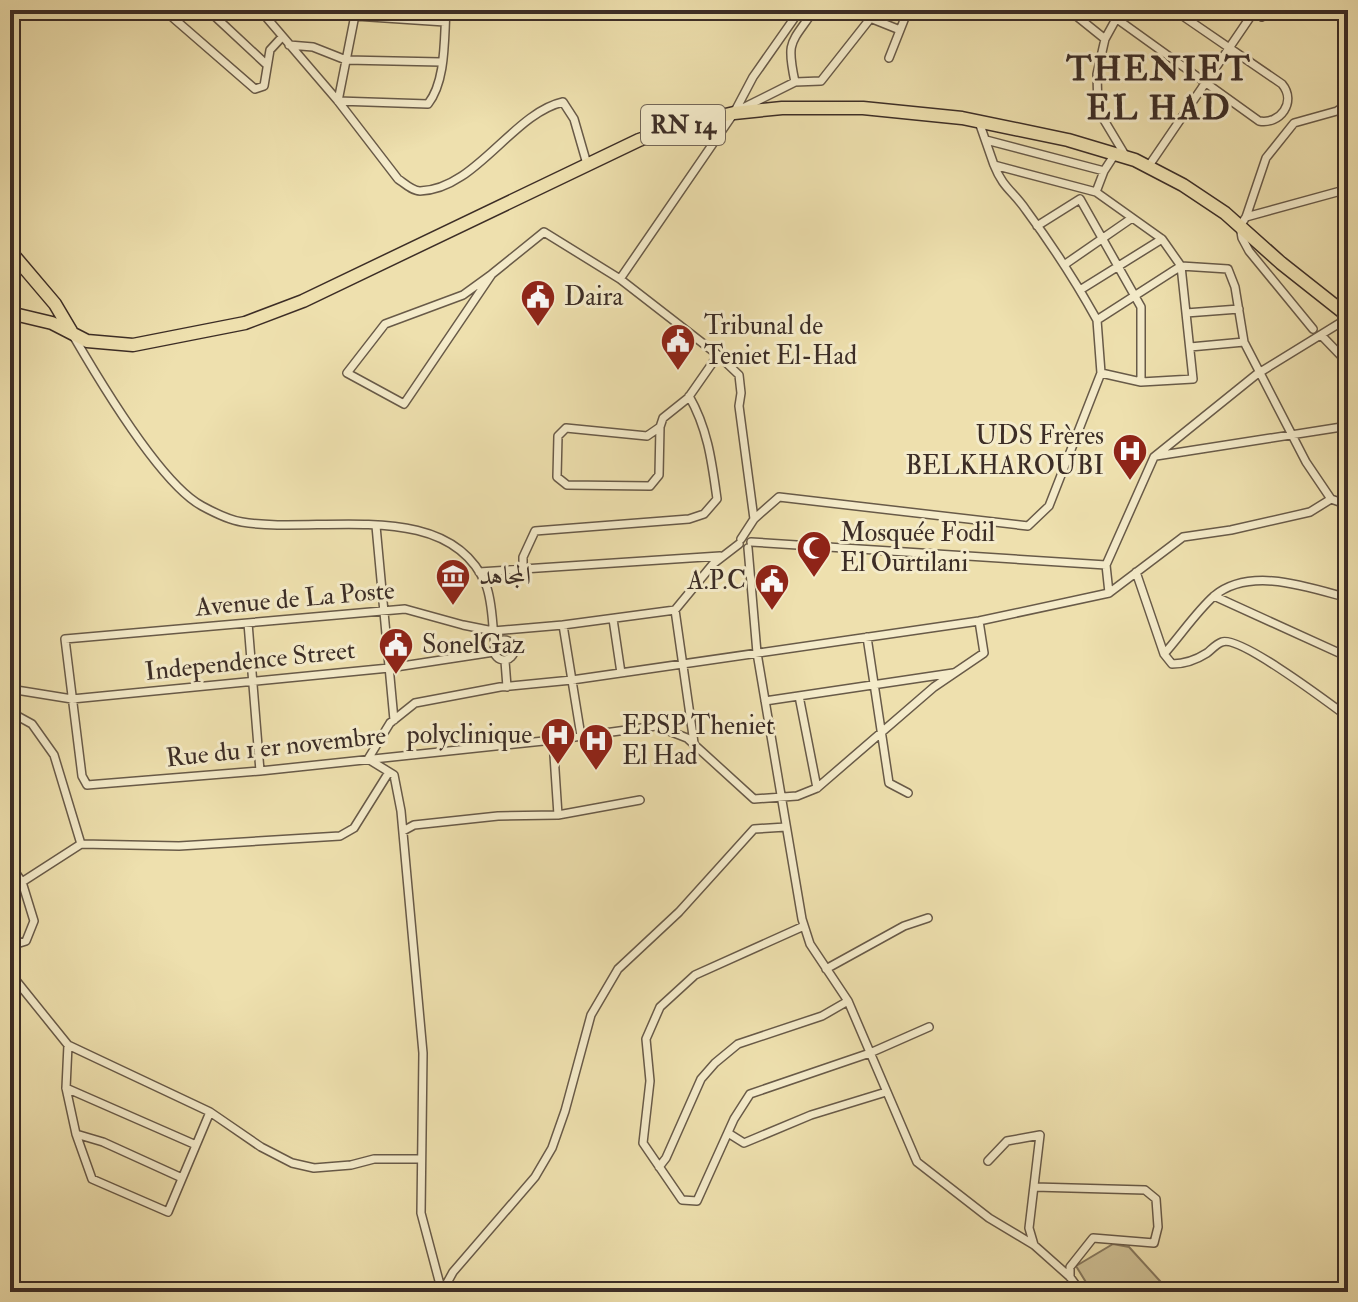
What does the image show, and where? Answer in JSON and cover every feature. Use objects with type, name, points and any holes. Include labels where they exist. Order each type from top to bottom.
[{"type":"main road","name":"RN 14","points":[[10,313],[52,323],[87,341],[133,345],[181,337],[274,313],[653,135],[734,113],[782,108],[863,108],[979,122],[1068,140],[1148,167],[1243,221],[1281,263],[1348,317]]},
{"type":"main road","points":[[10,251],[55,304],[71,332]]},
{"type":"street","points":[[164,10],[255,89],[264,86],[270,50],[282,37]]},
{"type":"street","points":[[208,10],[267,65]]},
{"type":"street","points":[[260,10],[338,101],[398,179],[419,191],[446,184],[483,160],[536,113],[548,105],[563,102],[574,119],[587,164]]},
{"type":"street","points":[[313,10],[445,22]]},
{"type":"street","points":[[338,101],[428,104],[436,94],[446,10]]},
{"type":"street","points":[[620,279],[734,113],[753,77],[800,10]]},
{"type":"street","points":[[795,82],[789,52],[791,43],[814,10]]},
{"type":"street","points":[[850,10],[900,30]]},
{"type":"street","points":[[734,113],[795,82],[821,81],[877,10]]},
{"type":"street","points":[[889,58],[908,10]]},
{"type":"street","points":[[1069,10],[1105,39]]},
{"type":"street","points":[[1096,192],[1104,171],[1121,156],[1098,110],[1097,74],[1105,39],[1121,10]]},
{"type":"street","points":[[1117,19],[1259,121],[1266,123],[1277,119],[1287,106],[1288,91],[1282,84],[1174,10]]},
{"type":"street","points":[[1148,167],[1251,12],[1262,17]]},
{"type":"street","points":[[338,101],[356,13]]},
{"type":"street","points":[[289,45],[313,47],[346,60],[441,62]]},
{"type":"street","points":[[1313,329],[1249,251],[1242,238],[1243,221],[1266,158],[1294,123],[1337,111],[1348,104]]},
{"type":"street","points":[[979,122],[1002,184],[1024,207],[1097,320],[1101,373],[1049,506],[1028,526],[779,497],[754,519],[745,543],[757,653],[804,926],[810,944],[848,1001],[917,1162],[989,1218],[1034,1245],[1070,1277],[1081,1292]]},
{"type":"street","points":[[986,140],[1104,171]]},
{"type":"street","points":[[994,165],[1096,192],[1162,239],[1181,266],[1193,379],[1141,382],[1101,373]]},
{"type":"street","points":[[1243,221],[1348,189]]},
{"type":"street","points":[[1037,226],[1080,199],[1141,307],[1141,382]]},
{"type":"street","points":[[1064,265],[1132,218]]},
{"type":"street","points":[[492,274],[404,404],[347,373],[385,324],[463,295],[544,232],[620,279],[739,375],[739,406],[754,519]]},
{"type":"street","points":[[1080,290],[1162,239]]},
{"type":"street","points":[[1097,320],[1181,266],[1228,269],[1235,287],[1244,342],[1306,462],[1331,499],[1348,505]]},
{"type":"street","points":[[1186,313],[1239,309]]},
{"type":"street","points":[[1109,593],[1106,565],[1154,457],[1260,372],[1348,317]]},
{"type":"street","points":[[71,332],[158,465],[200,505],[240,522],[409,526],[446,540],[473,560],[487,588],[495,649],[499,659],[505,661]]},
{"type":"street","points":[[1321,335],[1348,363]]},
{"type":"street","points":[[1190,347],[1244,342]]},
{"type":"street","points":[[660,427],[647,436],[566,428],[558,436],[557,477],[567,485],[650,486],[659,475],[663,418],[689,396],[718,355]]},
{"type":"street","points":[[523,569],[523,557],[535,531],[689,519],[704,514],[717,499],[710,447],[689,396]]},
{"type":"street","points":[[1154,457],[1348,426]]},
{"type":"street","points":[[786,827],[754,829],[679,912],[618,969],[591,1015],[552,1148],[535,1177],[453,1272],[442,1292],[421,1213],[423,1053],[403,831],[394,775],[368,759],[394,720],[415,703],[507,687],[979,621],[1109,593],[1183,537],[1231,530],[1310,512],[1331,499]]},
{"type":"street","points":[[376,526],[394,720]]},
{"type":"street","points":[[694,743],[675,610],[713,564],[745,543],[1106,565]]},
{"type":"street","points":[[479,572],[722,556]]},
{"type":"street","points":[[1136,572],[1164,654],[1172,664],[1184,664],[1205,655],[1222,641],[1231,641],[1250,649],[1348,717]]},
{"type":"street","points":[[1164,654],[1214,596],[1233,585],[1253,580],[1308,587],[1348,598]]},
{"type":"street","points":[[1214,596],[1348,657]]},
{"type":"street","name":"Avenue de La Poste","points":[[87,785],[82,776],[65,639],[405,609],[493,631],[675,610]]},
{"type":"street","points":[[613,619],[621,673]]},
{"type":"street","name":"Rue du 1 er novembre","points":[[87,785],[260,771],[656,726],[694,743],[754,799],[797,796],[817,788],[934,687],[984,653],[979,621]]},
{"type":"street","points":[[248,623],[260,771]]},
{"type":"street","points":[[563,625],[581,736]]},
{"type":"street","points":[[867,637],[889,783],[908,793]]},
{"type":"street","points":[[495,649],[503,640],[514,646],[513,656],[505,661]]},
{"type":"street","name":"Independence Street","points":[[10,689],[72,699],[389,668],[495,649]]},
{"type":"street","points":[[505,661],[507,687]]},
{"type":"street","points":[[765,701],[955,672]]},
{"type":"street","points":[[799,696],[817,788]]},
{"type":"street","points":[[10,712],[32,724],[54,755],[81,844]]},
{"type":"street","points":[[553,740],[558,815]]},
{"type":"street","points":[[22,882],[81,844],[179,846],[340,836],[354,828],[389,772]]},
{"type":"street","points":[[403,831],[414,825],[498,816],[558,815],[640,800]]},
{"type":"street","points":[[10,865],[22,882],[34,921],[26,941],[10,946]]},
{"type":"street","points":[[826,969],[904,926],[928,918]]},
{"type":"street","points":[[804,926],[695,975],[660,1007],[646,1039],[650,1081],[643,1143],[682,1200],[697,1201],[728,1133],[750,1094],[870,1053],[929,1027]]},
{"type":"street","points":[[10,973],[68,1045],[210,1112],[292,1163],[314,1168],[351,1165],[374,1159],[421,1159]]},
{"type":"street","points":[[659,1167],[666,1158],[701,1079],[715,1063],[738,1044],[822,1016],[848,1001]]},
{"type":"street","points":[[68,1045],[66,1088],[76,1134],[92,1179],[168,1212],[210,1112]]},
{"type":"street","points":[[66,1088],[196,1145]]},
{"type":"street","points":[[728,1133],[744,1143],[811,1115],[886,1092]]},
{"type":"street","points":[[76,1134],[103,1142],[182,1178]]},
{"type":"street","points":[[988,1161],[1007,1141],[1040,1135],[1029,1228],[1034,1245]]},
{"type":"street","points":[[1034,1187],[1145,1190],[1156,1199],[1158,1227],[1154,1243],[1093,1238],[1070,1267],[1070,1277]]},
{"type":"shaded area","points":[[1113,1244],[1129,1247],[1170,1292],[1092,1292],[1076,1266]]},
{"type":"place","name":"Daira","points":[[538,328]]},
{"type":"place","name":"Tribunal de Teniet El-Had","points":[[678,372]]},
{"type":"place","name":"UDS Frères BELKHAROUBI","points":[[1130,482]]},
{"type":"place","name":"Mosquée Fodil El Ourtilani","points":[[814,579]]},
{"type":"place","name":"المجاهد","points":[[453,607]]},
{"type":"place","name":"A.P.C","points":[[772,612]]},
{"type":"place","name":"SonelGaz","points":[[396,676]]},
{"type":"place","name":"polyclinique","points":[[558,766]]},
{"type":"place","name":"EPSP Theniet El Had","points":[[596,772]]},
{"type":"district","name":"THENIET EL HAD","points":[[1159,88]]}]
